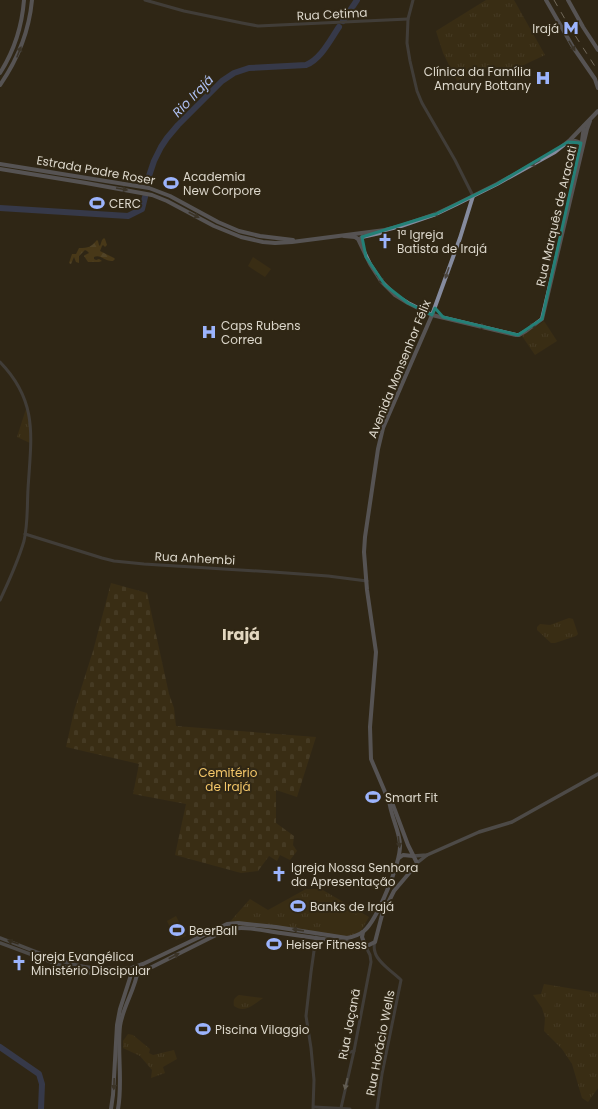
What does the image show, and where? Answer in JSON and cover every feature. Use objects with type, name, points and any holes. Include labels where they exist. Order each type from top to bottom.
[{"type":"main road","points":[[0,73],[18,37],[23,15],[24,0]]},
{"type":"main road","points":[[0,85],[20,52],[30,16],[32,0]]},
{"type":"main road","points":[[546,0],[573,47],[595,79],[598,88]]},
{"type":"main road","points":[[568,0],[598,50]]},
{"type":"main road","points":[[473,196],[555,152],[568,142],[596,114]]},
{"type":"main road","name":"Rua Marquês de Aracati","points":[[442,317],[518,335],[542,319],[582,145],[588,126],[596,114]]},
{"type":"main road","points":[[568,142],[575,141],[582,145],[584,125]]},
{"type":"main road","name":"Estrada Padre Roser","points":[[0,164],[149,188],[170,196],[218,222],[239,231],[260,236],[299,241]]},
{"type":"main road","name":"Estrada Padre Roser","points":[[0,169],[152,195],[167,201],[214,226],[250,240],[275,243],[385,230],[436,214],[473,196]]},
{"type":"main road","name":"Avenida Monsenhor Félix","points":[[417,863],[393,805],[388,799],[371,759],[370,727],[376,652],[364,552],[365,538],[381,436],[436,306],[473,196]]},
{"type":"main road","points":[[361,245],[362,237],[385,230]]},
{"type":"main road","points":[[338,236],[355,237],[359,240],[374,271],[381,282],[390,290],[408,303],[432,315],[442,317]]},
{"type":"main road","points":[[436,306],[442,317]]},
{"type":"main road","points":[[429,323],[433,315],[442,317]]},
{"type":"main road","points":[[0,943],[73,970],[91,973],[129,974],[150,968],[231,928],[243,928],[369,945],[375,942],[382,915],[392,894],[417,863],[426,855],[479,832],[512,822],[598,774]]},
{"type":"main road","name":"Avenida Monsenhor Félix","points":[[363,932],[375,917],[379,909],[400,850],[399,839],[388,799]]},
{"type":"main road","points":[[392,816],[394,815],[400,822]]},
{"type":"main road","points":[[398,858],[403,855],[426,855]]},
{"type":"main road","points":[[0,938],[76,966],[132,968],[227,924],[238,923],[347,938],[351,938],[363,932]]},
{"type":"main road","points":[[363,932],[362,937],[364,945]]},
{"type":"main road","points":[[118,1109],[120,1027],[124,1010],[139,966]]},
{"type":"main road","points":[[111,1109],[117,1025],[129,974],[132,968]]},
{"type":"street","name":"Rua Cetima","points":[[145,0],[258,26],[408,19]]},
{"type":"street","points":[[413,0],[408,19],[407,35],[408,50],[417,91],[422,103],[455,160],[473,196]]},
{"type":"street","points":[[0,362],[16,382],[26,404],[30,416],[31,445],[25,534],[20,554],[0,600]]},
{"type":"street","name":"Rua Anhembi","points":[[25,534],[96,557],[114,561],[322,576],[367,581]]},
{"type":"street","points":[[317,933],[306,1016],[314,1080],[314,1108],[350,1109]]},
{"type":"street","points":[[375,942],[374,950],[380,961]]},
{"type":"street","name":"Rua Jaçanã","points":[[341,1108],[371,962],[369,951],[364,945]]},
{"type":"street","points":[[370,956],[376,955]]},
{"type":"street","points":[[371,962],[376,960],[380,961]]},
{"type":"street","name":"Rua Horácio Wells","points":[[377,1109],[382,1074],[401,980],[380,961]]},
{"type":"street","points":[[340,1051],[347,1053],[354,1050]]},
{"type":"highlighted area","points":[[568,142],[581,143],[542,319],[518,335],[443,317],[435,308],[432,315],[408,303],[385,285],[366,257],[362,237],[436,214],[497,184]]},
{"type":"green space","points":[[486,0],[514,0],[545,55],[511,71],[484,68],[457,81],[443,53],[436,31]]},
{"type":"green space","points":[[104,238],[107,245],[105,247],[103,245],[100,251],[114,258],[115,259],[113,261],[96,256],[94,259],[99,259],[102,261],[88,262],[84,256],[89,253],[85,250],[79,256],[79,263],[76,262],[74,257],[71,264],[69,263],[72,254],[76,254],[79,248],[90,247],[97,240],[100,246]]},
{"type":"green space","points":[[253,257],[271,269],[265,277],[248,266]]},
{"type":"green space","points":[[544,321],[557,341],[535,355],[522,336]]},
{"type":"green space","points":[[26,409],[29,418],[30,443],[17,437]]},
{"type":"green space","name":"Cemitério de Irajá","points":[[111,583],[147,593],[169,694],[174,708],[176,726],[316,737],[297,797],[276,790],[276,823],[294,836],[293,845],[297,851],[290,860],[280,855],[277,861],[269,856],[258,871],[241,873],[175,855],[186,804],[133,794],[139,764],[66,747],[74,711],[93,651]]},
{"type":"green space","points":[[569,618],[573,619],[578,634],[576,636],[551,643],[537,630],[537,627],[540,624],[550,625]]},
{"type":"green space","points":[[306,889],[321,889],[369,917],[361,931],[350,937],[228,924],[250,899],[268,910]]},
{"type":"green space","points":[[326,899],[360,917],[349,936],[315,918]]},
{"type":"green space","name":"BeerBall","points":[[176,916],[186,936],[176,940],[167,921]]},
{"type":"green space","points":[[544,984],[598,993],[598,1088],[588,1102],[582,1098],[572,1064],[562,1049],[544,1031],[545,1018],[542,1008],[533,995],[541,994]]},
{"type":"green space","points":[[546,993],[556,994],[554,1011],[543,1009]]},
{"type":"green space","points":[[239,995],[263,998],[246,1009],[242,1009],[234,1006],[234,999]]},
{"type":"green space","points":[[128,1034],[133,1035],[150,1049],[149,1053],[153,1055],[174,1050],[177,1059],[163,1067],[165,1073],[151,1078],[152,1070],[140,1056],[123,1048],[123,1041]]},
{"type":"waterway","name":"Rio Irajá","points":[[343,21],[357,0]]},
{"type":"waterway","name":"Rio Irajá","points":[[147,182],[154,161],[167,138],[222,81],[234,73],[249,68],[306,65],[321,54],[339,27]]},
{"type":"waterway","name":"Rio Irajá","points":[[0,208],[128,216],[142,209],[145,197]]},
{"type":"waterway","points":[[0,1047],[39,1074],[42,1084],[41,1109]]},
{"type":"railway","points":[[554,0],[598,71]]},
{"type":"place","name":"Irajá","points":[[571,28]]},
{"type":"place","name":"Clínica da Família Amaury Bottany","points":[[543,78]]},
{"type":"place","name":"Academia New Corpore","points":[[171,183]]},
{"type":"place","name":"CERC","points":[[97,203]]},
{"type":"place","name":"1ª Igreja Batista de Irajá","points":[[385,241]]},
{"type":"place","name":"Caps Rubens Correa","points":[[209,332]]},
{"type":"place","name":"Smart Fit","points":[[373,797]]},
{"type":"place","name":"Igreja Nossa Senhora da Apresentação","points":[[279,874]]},
{"type":"place","name":"Banks de Irajá","points":[[298,906]]},
{"type":"place","name":"BeerBall","points":[[177,930]]},
{"type":"place","name":"Heiser Fitness","points":[[274,944]]},
{"type":"place","name":"Igreja Evangélica Ministério Discipular","points":[[19,963]]},
{"type":"place","name":"Piscina Vilaggio","points":[[203,1029]]},
{"type":"district","name":"Irajá","points":[[241,634]]}]
